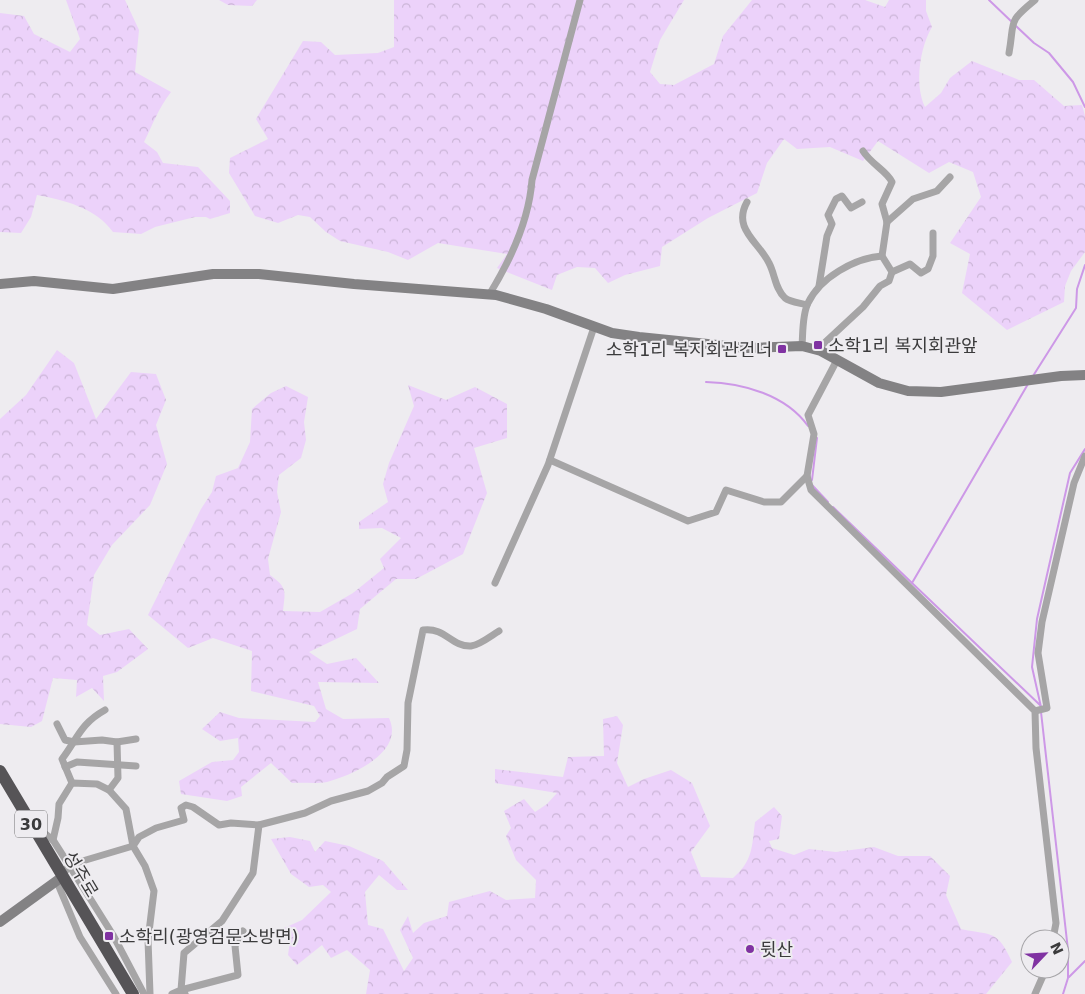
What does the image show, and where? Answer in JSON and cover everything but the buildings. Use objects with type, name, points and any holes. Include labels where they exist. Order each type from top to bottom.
[{"type":"highway","name":"성주로","points":[[0,770],[30,822],[59,879],[125,994]]},
{"type":"highway","name":"성주로","points":[[0,785],[133,994]]},
{"type":"street","points":[[489,295],[514,248],[530,194],[532,180],[580,0]]},
{"type":"street","points":[[1009,53],[1011,26],[1015,16],[1035,0]]},
{"type":"street","points":[[863,151],[868,160],[890,177],[892,182],[882,204],[888,222],[882,256],[892,272]]},
{"type":"street","points":[[888,222],[913,199],[937,192],[950,176]]},
{"type":"street","points":[[802,346],[807,305],[819,286],[826,236],[832,224],[828,214],[836,199],[842,196],[851,208],[862,202]]},
{"type":"street","points":[[747,202],[742,216],[748,236],[769,261],[781,294],[787,300],[807,305]]},
{"type":"street","points":[[812,348],[820,346],[863,307],[880,286],[889,281],[892,272],[910,264],[921,272],[928,269],[933,256],[934,233]]},
{"type":"street","points":[[819,286],[860,260],[882,256]]},
{"type":"street","points":[[0,284],[34,282],[113,289],[213,274],[259,274],[489,295],[546,309],[612,333],[639,337],[747,348],[802,346],[812,348],[838,360],[879,382],[908,391],[941,392],[1061,376],[1085,375]]},
{"type":"street","points":[[495,582],[550,460],[594,327]]},
{"type":"street","points":[[838,360],[808,415],[814,434],[808,476],[811,490],[1035,711],[1036,748],[1056,923],[1055,929]]},
{"type":"street","points":[[1035,711],[1047,708],[1038,653],[1042,622],[1074,483],[1085,456]]},
{"type":"street","points":[[550,460],[688,521],[716,512],[726,490],[764,502],[781,502],[808,476]]},
{"type":"street","points":[[0,922],[59,879],[69,865],[132,846],[139,838],[156,828],[184,820],[180,808],[186,805],[193,807],[219,825],[231,823],[259,825],[305,813],[331,801],[368,791],[382,783],[387,777],[404,766],[407,750],[408,703],[423,630],[437,629],[461,645],[472,646],[500,631]]},
{"type":"street","points":[[72,783],[62,759],[82,727],[90,718],[105,710]]},
{"type":"street","points":[[57,724],[65,740],[74,742],[102,740],[117,742],[136,739]]},
{"type":"street","points":[[109,790],[118,778],[117,742]]},
{"type":"street","points":[[65,767],[76,762],[119,763],[136,766]]},
{"type":"street","points":[[72,783],[97,784],[109,790],[126,809],[132,846],[145,866],[154,891],[148,940],[150,994]]},
{"type":"street","points":[[53,840],[59,804],[72,783]]},
{"type":"street","points":[[30,822],[53,840],[113,935],[144,994]]},
{"type":"street","points":[[183,992],[184,953],[222,921],[253,873],[259,825]]},
{"type":"street","points":[[59,879],[80,937],[116,994]]},
{"type":"street","points":[[172,994],[238,974],[236,946],[243,931]]},
{"type":"street","points":[[1035,994],[1042,979]]},
{"type":"green space","points":[[66,0],[125,0],[139,30],[135,72],[171,92],[166,98],[144,142],[157,152],[163,163],[198,167],[230,201],[230,213],[210,219],[195,217],[155,227],[141,234],[113,232],[98,217],[79,206],[37,195],[31,217],[21,233],[0,232],[0,13],[24,16],[34,34],[70,52],[80,39]]},
{"type":"green space","points":[[219,0],[257,0],[252,6],[228,5]]},
{"type":"green space","points":[[394,0],[684,0],[660,40],[650,72],[660,84],[674,85],[714,64],[723,36],[752,0],[865,0],[885,7],[889,0],[926,0],[926,11],[932,27],[924,45],[919,77],[925,107],[941,93],[950,78],[972,61],[1019,80],[1034,80],[1064,106],[1082,105],[1085,116],[1085,252],[1071,271],[1065,286],[1064,302],[1007,330],[962,293],[970,254],[950,243],[981,197],[973,172],[949,162],[929,173],[878,141],[863,161],[830,147],[797,149],[784,139],[767,163],[757,193],[708,218],[662,247],[660,266],[625,275],[608,283],[595,268],[577,267],[557,275],[552,290],[497,268],[507,254],[438,243],[408,260],[388,252],[340,241],[326,232],[310,217],[298,215],[278,223],[255,216],[229,173],[230,158],[268,139],[256,119],[303,41],[321,42],[335,55],[378,53],[394,47]]},
{"type":"green space","points":[[57,350],[74,363],[96,419],[131,372],[156,374],[166,400],[156,425],[167,464],[150,505],[112,545],[94,575],[87,625],[100,635],[129,629],[148,649],[117,672],[103,676],[104,701],[92,688],[76,697],[77,680],[53,678],[42,721],[31,727],[0,724],[0,419],[26,395]]},
{"type":"green space","points":[[408,385],[446,400],[475,387],[507,404],[507,438],[474,448],[487,493],[463,554],[416,579],[396,579],[360,609],[357,629],[309,652],[327,664],[356,658],[379,683],[318,682],[326,709],[343,719],[389,718],[392,730],[390,741],[374,760],[362,768],[327,782],[292,783],[271,763],[241,787],[242,796],[227,801],[181,794],[179,781],[212,762],[233,760],[239,752],[238,738],[220,741],[202,729],[220,712],[239,718],[315,722],[320,716],[314,706],[251,691],[252,651],[213,638],[188,648],[148,615],[201,509],[212,492],[216,476],[238,468],[250,442],[252,409],[271,393],[286,386],[308,397],[304,422],[306,440],[301,458],[279,475],[277,492],[281,512],[268,559],[270,575],[280,583],[284,590],[283,611],[320,612],[353,593],[384,568],[380,559],[401,538],[382,528],[359,529],[359,522],[388,502],[383,484],[389,463],[414,406]]},
{"type":"green space","points":[[617,716],[623,725],[617,763],[628,787],[644,779],[671,770],[692,783],[710,826],[691,852],[701,877],[733,878],[740,872],[750,853],[755,822],[774,807],[782,816],[779,839],[769,841],[772,848],[794,855],[809,849],[836,852],[874,847],[898,856],[930,856],[950,876],[946,895],[961,929],[987,934],[998,939],[1012,962],[986,994],[366,994],[370,970],[347,950],[331,958],[322,945],[297,965],[288,955],[290,941],[282,929],[302,920],[331,892],[323,885],[309,887],[291,874],[271,839],[290,837],[310,841],[315,852],[325,841],[349,846],[383,861],[408,890],[397,890],[379,875],[365,892],[368,925],[383,929],[404,971],[413,958],[400,930],[408,916],[413,933],[424,923],[447,916],[449,902],[490,891],[506,900],[535,898],[536,880],[516,860],[506,836],[511,828],[504,811],[524,799],[535,812],[547,804],[557,793],[495,783],[495,769],[563,777],[568,757],[604,756],[603,719]]},
{"type":"waterway","points":[[989,0],[1013,23]]},
{"type":"waterway","points":[[1016,26],[1034,43],[1049,53],[1073,82],[1085,107]]},
{"type":"waterway","points":[[1033,376],[1076,308],[1077,289],[1085,265]]},
{"type":"waterway","points":[[706,382],[734,385],[763,393],[788,406],[808,426]]},
{"type":"waterway","points":[[1028,384],[912,583],[1040,705]]},
{"type":"waterway","points":[[812,480],[817,438]]},
{"type":"waterway","points":[[1041,707],[1032,667],[1037,619],[1070,473],[1085,449]]},
{"type":"waterway","points":[[812,485],[828,502]]},
{"type":"waterway","points":[[833,507],[912,583]]},
{"type":"waterway","points":[[1041,712],[1068,950],[1068,978],[1063,994]]},
{"type":"waterway","points":[[1070,976],[1085,961]]},
{"type":"place","name":"소학1리 복지회관앞","points":[[818,345]]},
{"type":"place","name":"소학1리 복지회관건너","points":[[782,349]]},
{"type":"place","name":"소학리(광영검문소방면)","points":[[109,936]]},
{"type":"place","name":"뒷산","points":[[750,949]]}]
